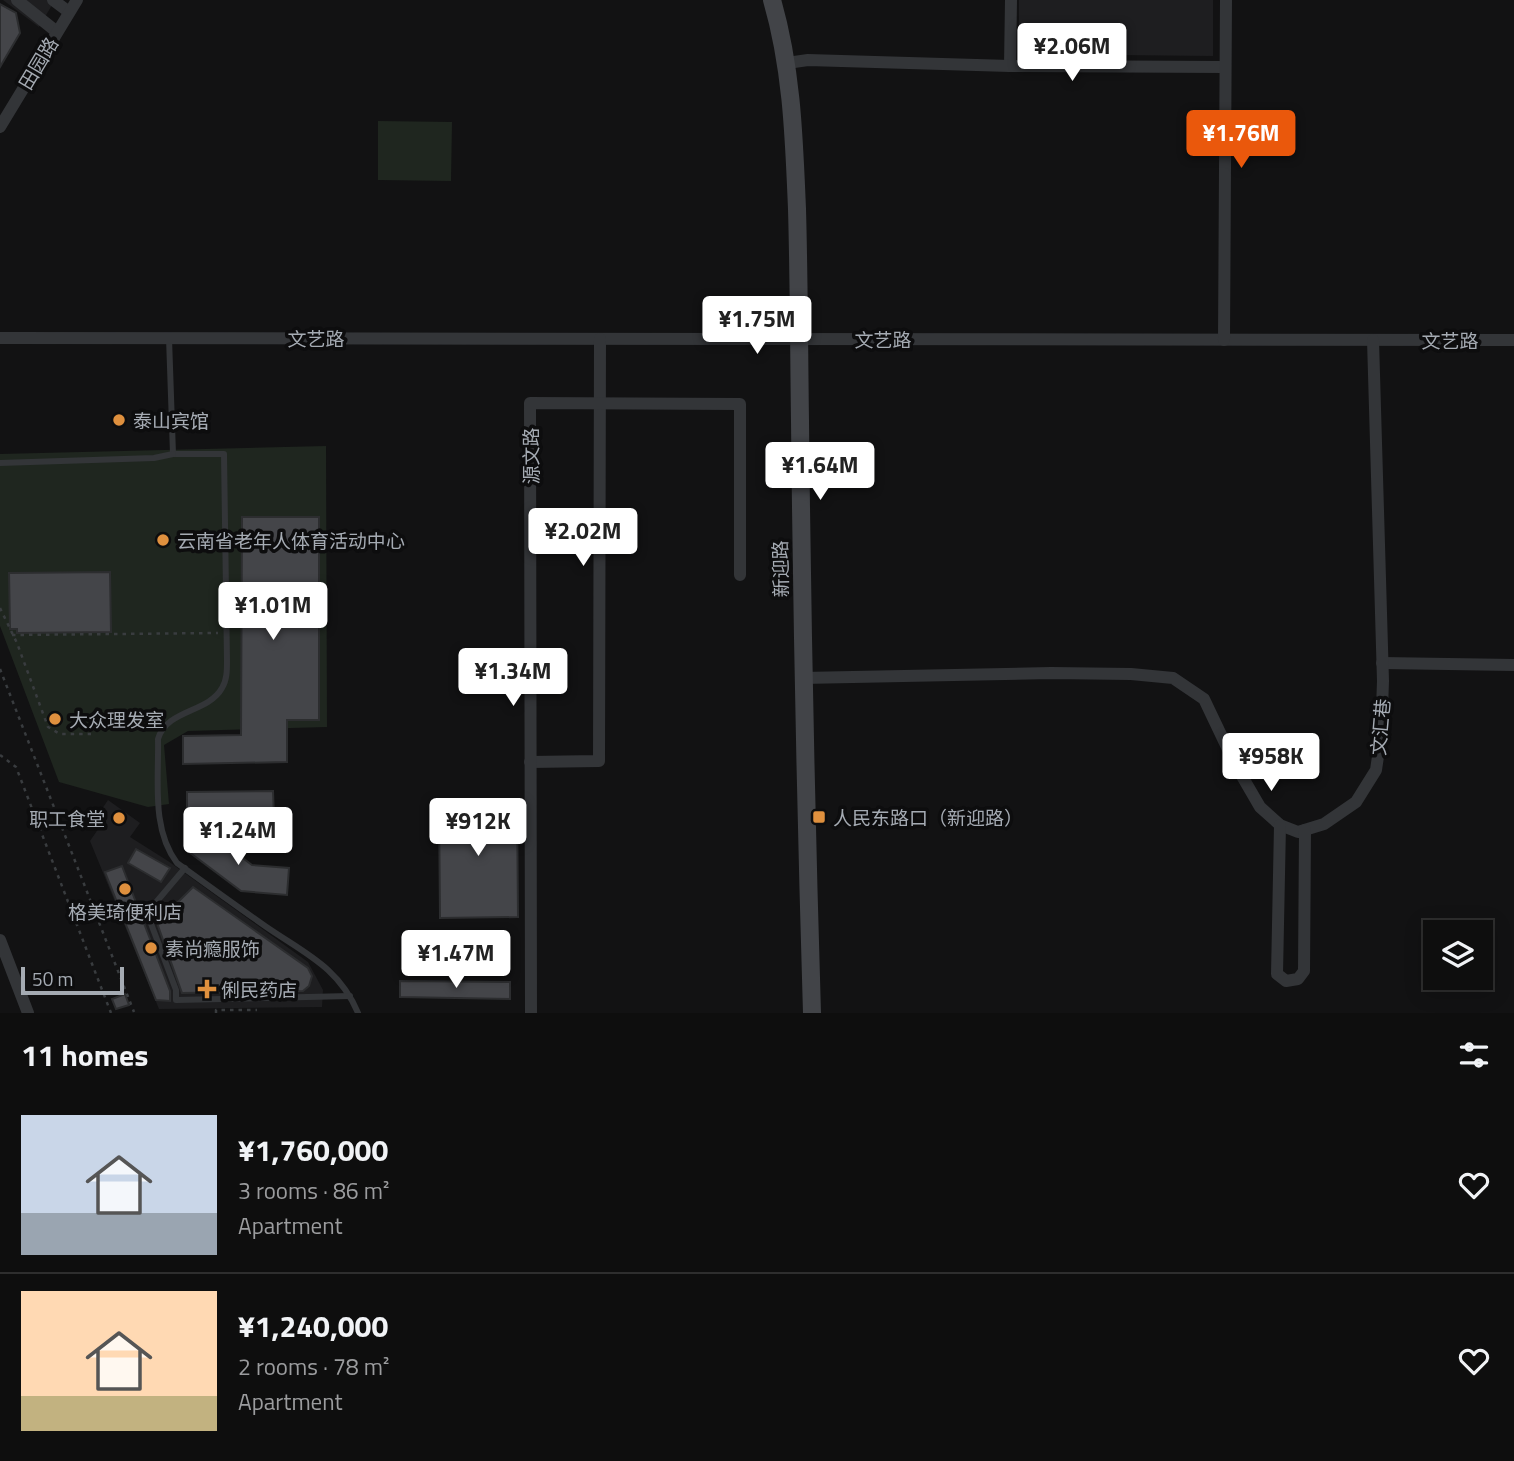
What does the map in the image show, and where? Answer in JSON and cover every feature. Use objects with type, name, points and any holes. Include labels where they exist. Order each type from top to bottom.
[{"type":"street","points":[[17,0],[57,33]]},
{"type":"street","points":[[53,0],[69,12]]},
{"type":"street","name":"田园路","points":[[0,127],[76,0]]},
{"type":"street","name":"新迎路","points":[[772,0],[787,63],[794,143],[801,339],[802,678],[813,1013]]},
{"type":"street","points":[[1010,66],[1011,0]]},
{"type":"street","points":[[1223,340],[1226,0]]},
{"type":"street","points":[[787,63],[808,60],[1010,66],[1225,67]]},
{"type":"street","name":"文艺路","points":[[0,338],[1514,340]]},
{"type":"street","points":[[530,762],[599,761],[600,339]]},
{"type":"street","name":"文汇巷","points":[[1305,830],[1324,824],[1356,802],[1376,770],[1381,736],[1382,663],[1373,340]]},
{"type":"street","name":"源文路","points":[[531,1013],[530,403],[600,403]]},
{"type":"street","points":[[600,403],[740,404],[740,575]]},
{"type":"street","points":[[1382,663],[1514,665]]},
{"type":"street","points":[[802,678],[1051,673],[1131,674],[1173,678],[1204,699],[1234,764],[1260,807],[1280,825],[1298,832],[1305,830],[1304,971],[1298,979],[1286,981],[1277,974],[1280,825]]},
{"type":"street","points":[[0,940],[28,1013]]},
{"type":"lane","points":[[169,338],[173,454]]},
{"type":"lane","points":[[0,463],[224,454],[226,677],[223,688],[201,706],[166,724],[158,739],[162,836],[168,852],[185,868],[319,961],[335,975],[351,996],[358,1013]]},
{"type":"lane","points":[[185,868],[147,913],[176,990],[176,1000],[351,996]]},
{"type":"path","points":[[0,608],[17,643],[48,727],[60,734],[91,734]]},
{"type":"path","points":[[12,635],[227,632]]},
{"type":"path","points":[[0,669],[134,1012]]},
{"type":"path","points":[[0,755],[16,767],[111,1013]]},
{"type":"path","points":[[216,1012],[257,1010]]},
{"type":"shaded area","points":[[3,0],[55,0],[39,27]]},
{"type":"shaded area","points":[[1019,0],[1213,0],[1213,56],[1019,54]]},
{"type":"shaded area","points":[[378,121],[452,122],[451,181],[378,180]]},
{"type":"shaded area","name":"云南省老年人体育活动中心","points":[[326,446],[327,727],[188,731],[164,745],[169,804],[148,807],[59,782],[0,626],[0,454]]},
{"type":"shaded area","points":[[108,800],[140,823],[130,837],[168,861],[308,962],[323,990],[322,1007],[159,1009],[90,841],[103,822],[98,815]]},
{"type":"building","points":[[0,4],[16,13],[20,33],[0,67]]},
{"type":"building","points":[[242,517],[319,517],[319,720],[287,720],[287,762],[183,764],[183,736],[241,735]]},
{"type":"building","points":[[110,572],[111,632],[17,633],[17,629],[10,629],[9,573]]},
{"type":"building","points":[[273,791],[274,817],[187,819],[187,792]]},
{"type":"building","points":[[439,799],[517,799],[518,917],[440,918]]},
{"type":"building","points":[[202,827],[252,865],[289,868],[287,895],[241,891],[185,849]]},
{"type":"building","points":[[136,849],[170,868],[161,882],[128,863]]},
{"type":"building","points":[[122,866],[170,991],[170,1001],[156,1000],[105,872]]},
{"type":"building","points":[[193,887],[308,968],[312,976],[309,986],[303,991],[182,993],[157,923]]},
{"type":"building","points":[[400,981],[510,982],[510,999],[400,997]]},
{"type":"building","points":[[125,994],[129,1005],[116,1009],[112,999]]},
{"type":"place","name":"泰山宾馆","points":[[119,420]]},
{"type":"place","name":"云南省老年人体育活动中心","points":[[163,540]]},
{"type":"place","name":"大众理发室","points":[[55,719]]},
{"type":"place","name":"人民东路口（新迎路）","points":[[819,817]]},
{"type":"place","name":"职工食堂","points":[[119,818]]},
{"type":"place","name":"格美琦便利店","points":[[125,889]]},
{"type":"place","name":"素尚瘾服饰","points":[[151,948]]},
{"type":"place","name":"俐民药店","points":[[207,989]]}]
